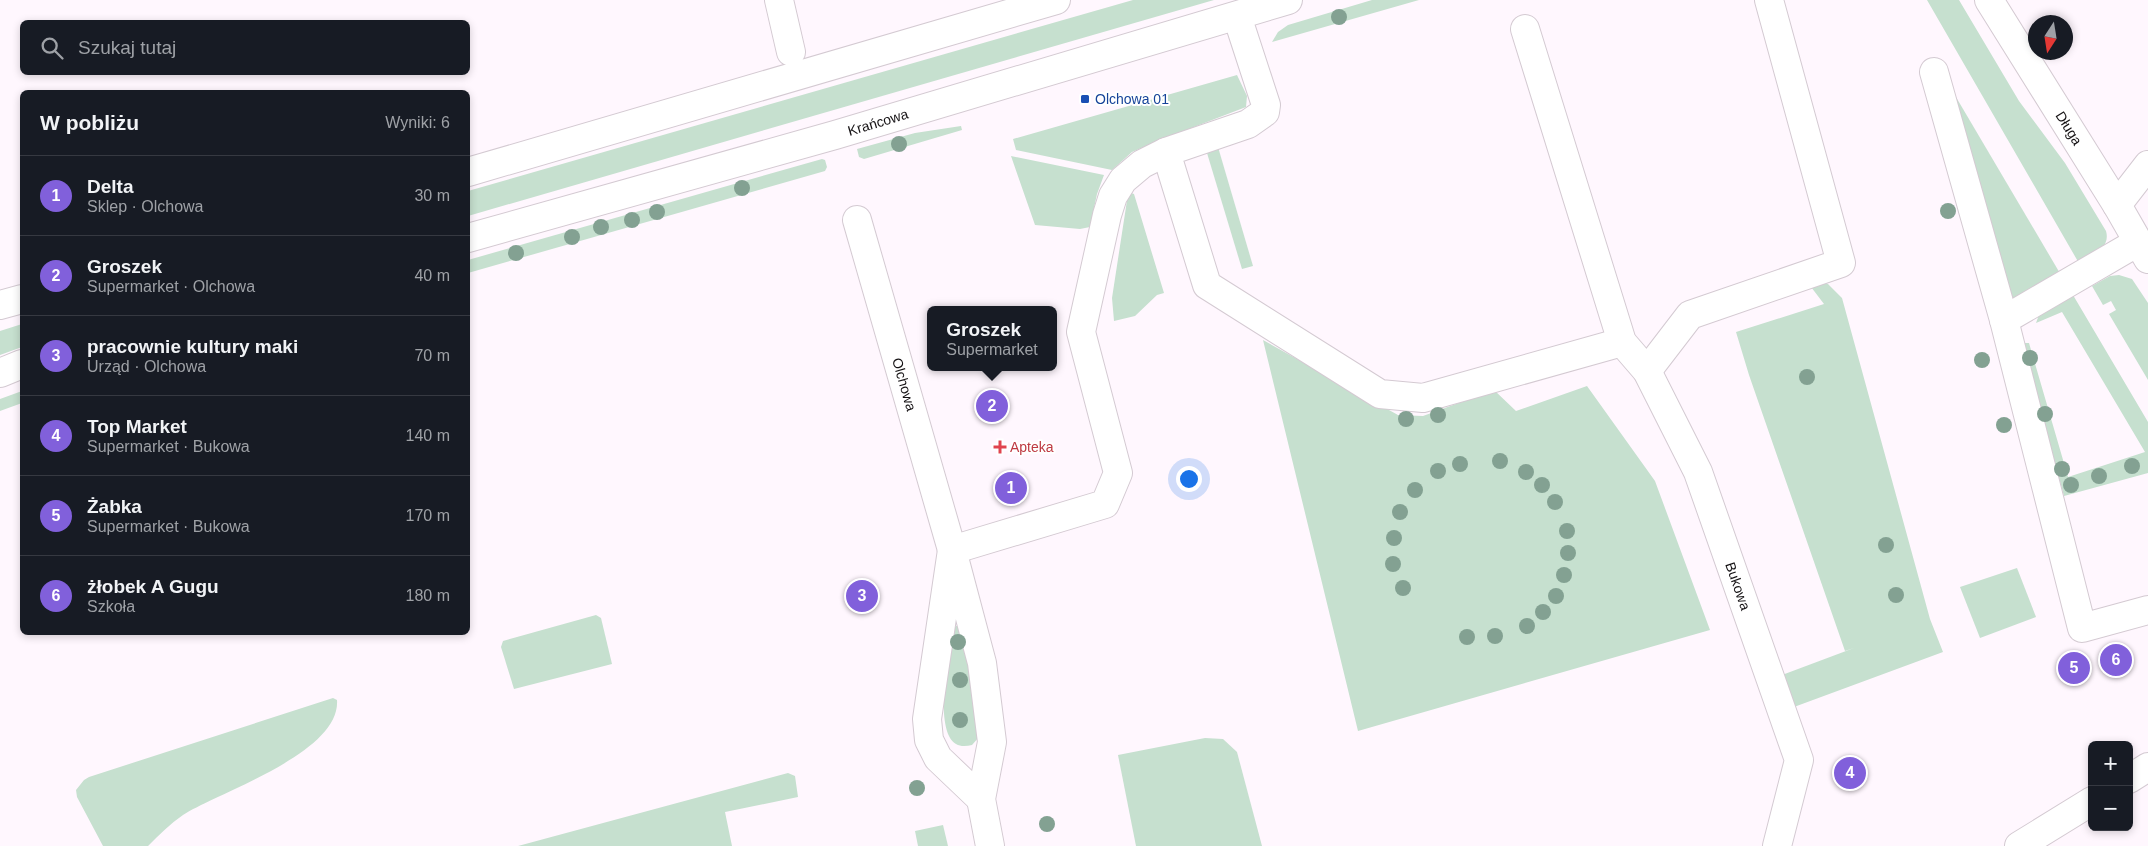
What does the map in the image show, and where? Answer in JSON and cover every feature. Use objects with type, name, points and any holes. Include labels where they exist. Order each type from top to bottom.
[{"type":"street","points":[[779,0],[791,52]]},
{"type":"street","points":[[470,171],[1056,0]]},
{"type":"street","name":"Krańcowa","points":[[470,237],[835,134],[1288,0]]},
{"type":"street","points":[[1648,371],[1690,315],[1841,264],[1769,0]]},
{"type":"street","name":"Długa","points":[[1989,0],[2143,250]]},
{"type":"street","points":[[952,550],[1105,504],[1118,473],[1081,332],[1107,216],[1113,196],[1123,180],[1142,164],[1166,152],[1248,124],[1265,112],[1266,106],[1237,16]]},
{"type":"street","points":[[1166,152],[1207,285],[1380,394],[1423,398],[1622,342],[1525,29]]},
{"type":"street","points":[[1934,72],[2004,320],[2082,628],[2148,610]]},
{"type":"street","points":[[2117,205],[2148,165]]},
{"type":"street","name":"Olchowa","points":[[857,220],[952,550],[982,663],[992,742],[981,799],[990,846]]},
{"type":"street","points":[[2004,320],[2143,250]]},
{"type":"street","points":[[0,305],[20,300]]},
{"type":"street","name":"Bukowa","points":[[1622,342],[1648,371],[1698,472],[1800,760],[1777,846]]},
{"type":"street","points":[[0,372],[20,365]]},
{"type":"street","name":"Olchowa","points":[[952,550],[927,719],[929,740],[938,758],[981,799]]},
{"type":"street","points":[[2133,776],[2148,767]]},
{"type":"street","points":[[2019,846],[2088,804]]},
{"type":"green space","points":[[1133,0],[1214,0],[470,215],[470,190]]},
{"type":"green space","points":[[1372,0],[1419,0],[1272,42],[1278,32],[1288,25]]},
{"type":"green space","points":[[1927,0],[1959,0],[2019,101],[2065,163],[2106,231],[2107,237],[2103,247],[2080,265]]},
{"type":"green space","points":[[1237,75],[1247,96],[1246,107],[1132,152],[1112,170],[1016,150],[1013,139]]},
{"type":"green space","points":[[1953,92],[2061,275],[2009,304]]},
{"type":"green space","points":[[961,126],[962,130],[864,159],[859,157],[857,149],[915,133]]},
{"type":"green space","points":[[1218,147],[1253,266],[1242,269],[1207,153]]},
{"type":"green space","points":[[1011,156],[1104,175],[1097,194],[1090,227],[1080,229],[1035,225]]},
{"type":"green space","points":[[822,159],[825,160],[827,167],[825,171],[470,272],[470,259]]},
{"type":"green space","points":[[1128,194],[1134,194],[1164,293],[1157,295],[1135,316],[1114,321],[1112,298]]},
{"type":"green space","points":[[2119,275],[2132,279],[2148,303],[2148,380],[2109,314],[2116,310],[2111,301],[2103,305],[2092,286],[2110,276]]},
{"type":"green space","points":[[1821,282],[1828,284],[1842,298],[1930,619],[1943,652],[1794,707],[1782,675],[1854,648],[1845,651],[1749,375],[1736,332],[1824,304],[1808,283]]},
{"type":"green space","points":[[2073,295],[2148,422],[2148,473],[2064,496],[2023,349],[2024,343],[2029,343],[2068,477],[2145,452],[2062,312],[2036,323],[2040,312]]},
{"type":"green space","points":[[20,325],[20,348],[0,355],[0,331]]},
{"type":"green space","points":[[1263,340],[1398,415],[1423,416],[1494,390],[1516,411],[1587,386],[1655,481],[1710,630],[1358,731]]},
{"type":"green space","points":[[20,392],[20,404],[0,411],[0,399]]},
{"type":"green space","points":[[2017,568],[2036,617],[1980,638],[1960,587]]},
{"type":"green space","points":[[596,615],[601,618],[612,664],[514,689],[501,647],[503,641]]},
{"type":"green space","points":[[956,626],[961,626],[965,629],[979,737],[972,745],[966,746],[956,744],[949,736],[944,709],[945,674],[950,632]]},
{"type":"green space","points":[[333,698],[337,700],[333,719],[320,737],[300,754],[275,769],[183,815],[148,846],[103,846],[77,797],[76,790],[89,777]]},
{"type":"green space","points":[[1205,738],[1223,739],[1237,752],[1262,846],[1136,846],[1118,755]]},
{"type":"green space","points":[[788,773],[795,776],[798,797],[725,812],[732,846],[518,846]]},
{"type":"green space","points":[[943,825],[948,846],[918,846],[915,831]]},
{"type":"place","name":"Olchowa 01","points":[[1085,99]]},
{"type":"place","name":"Groszek","points":[[992,406]]},
{"type":"place","name":"Apteka","points":[[1000,447]]},
{"type":"place","name":"Delta","points":[[1011,488]]},
{"type":"place","name":"pracownie kultury maki","points":[[862,596]]},
{"type":"place","name":"żłobek A Gugu","points":[[2116,660]]},
{"type":"place","name":"Żabka","points":[[2074,668]]},
{"type":"place","name":"Top Market","points":[[1850,773]]}]
